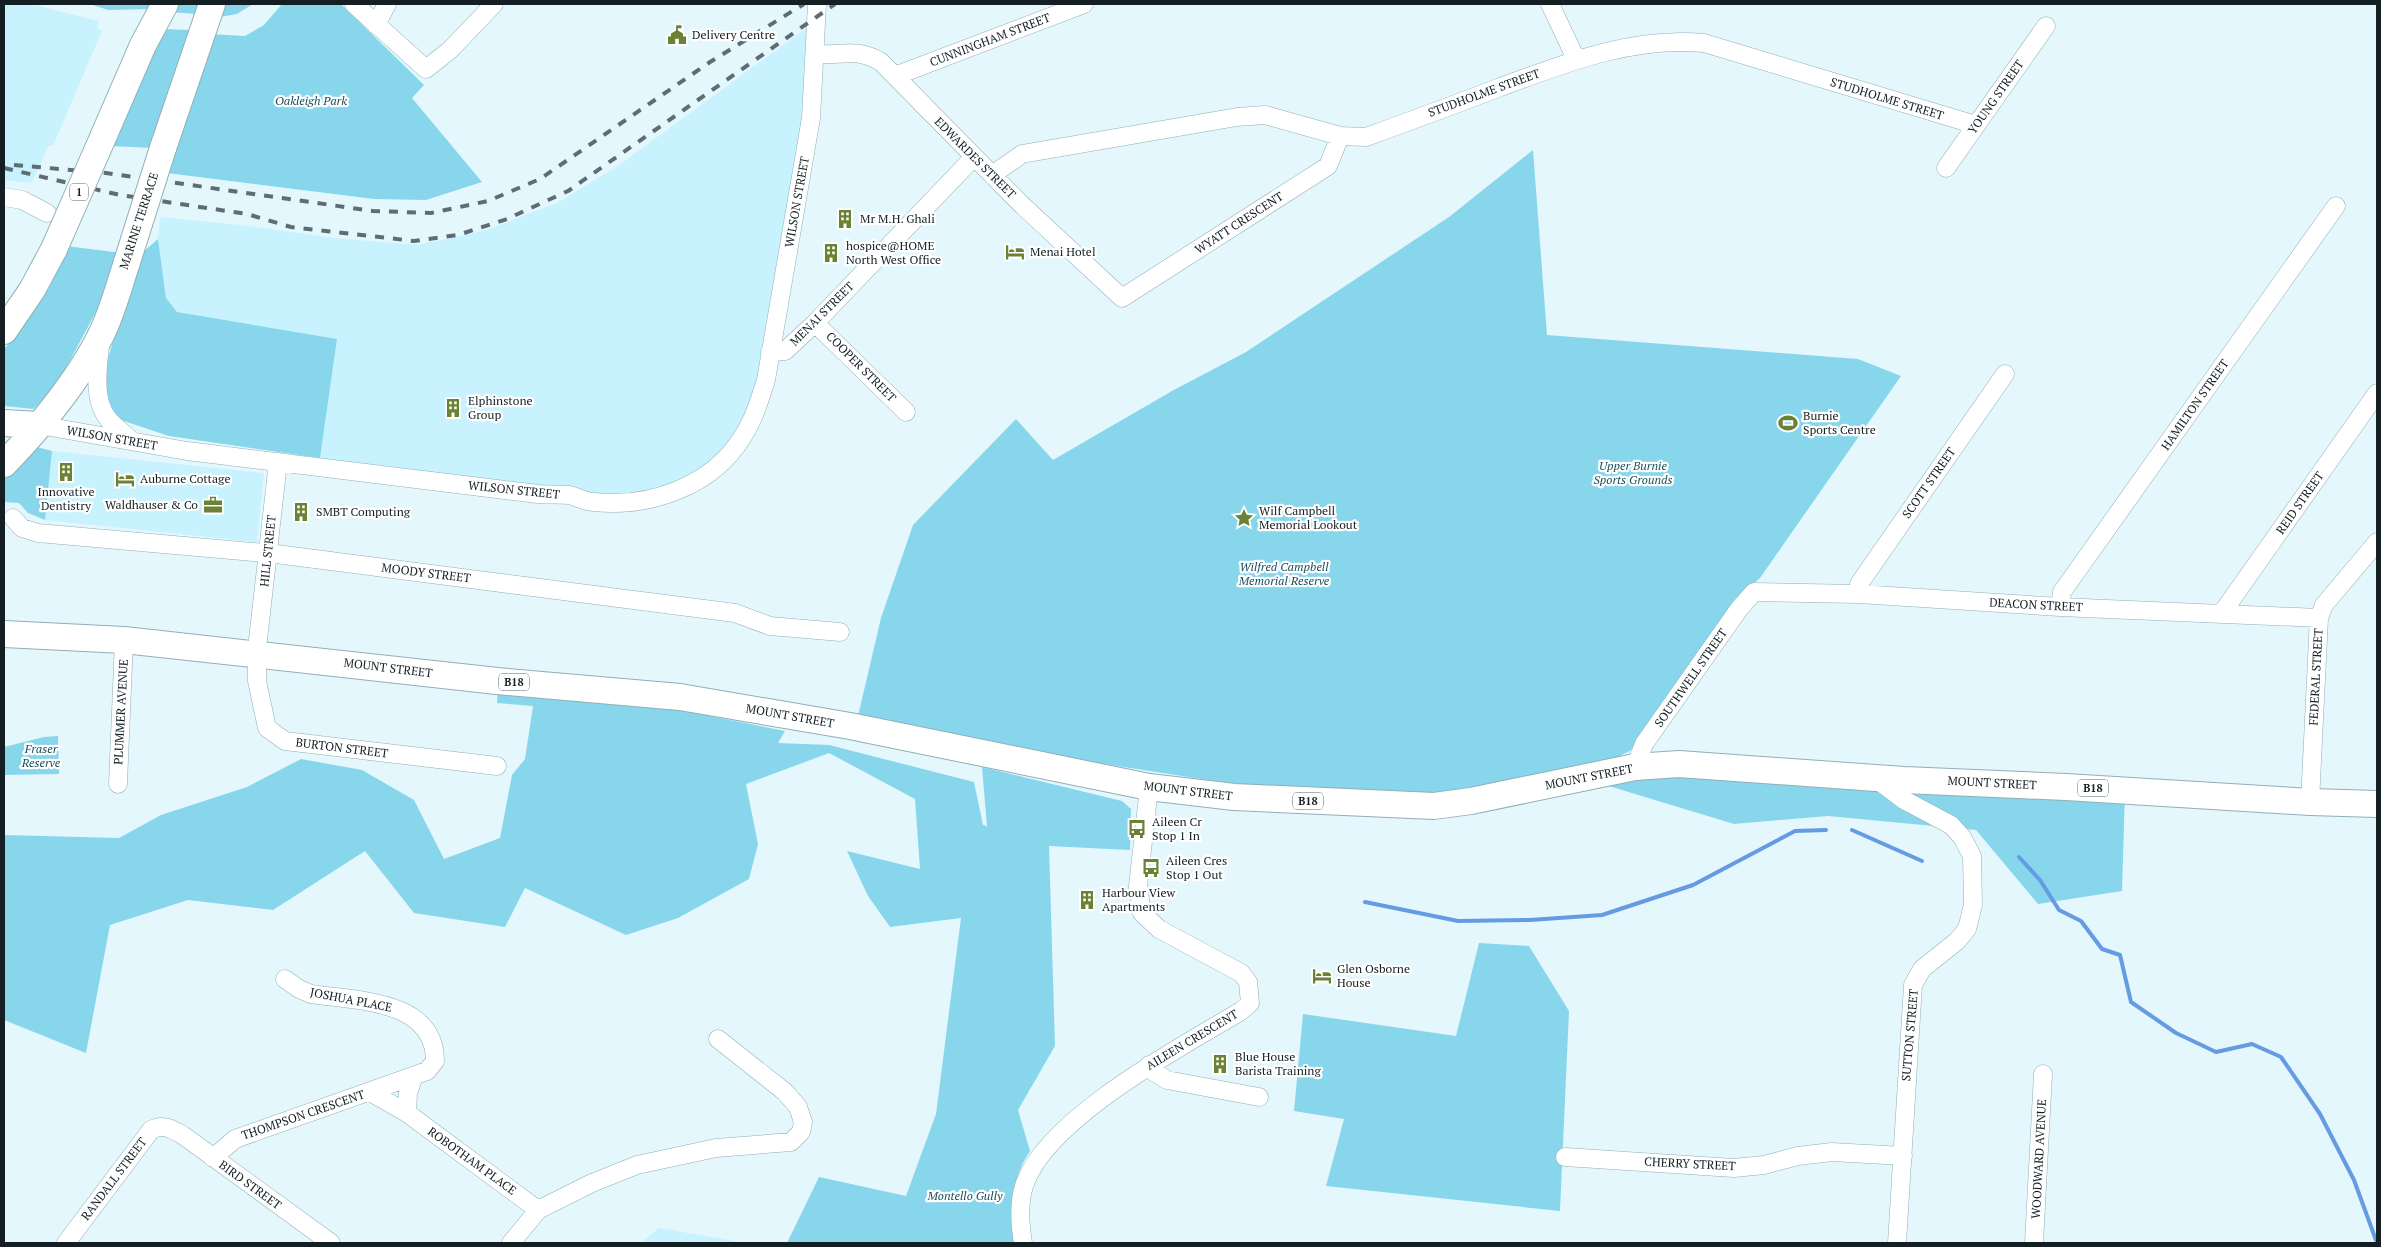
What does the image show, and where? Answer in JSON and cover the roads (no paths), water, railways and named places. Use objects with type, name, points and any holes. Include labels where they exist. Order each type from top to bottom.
[{"type":"highway","name":"1","points":[[4,331],[32,290],[54,249],[144,46],[165,4]]},
{"type":"highway","name":"MARINE TERRACE","points":[[7,462],[39,425],[102,334],[211,5]]},
{"type":"highway","name":"WILSON STREET","points":[[4,423],[39,425]]},
{"type":"highway","name":"MOUNT STREET","points":[[4,634],[257,647],[497,681],[680,697],[850,726],[1149,787],[1234,797],[1434,806],[1471,802],[1635,767],[1679,764],[1715,765],[1876,779],[2377,804]]},
{"type":"street","points":[[354,4],[426,69],[450,50],[494,4]]},
{"type":"street","points":[[376,25],[387,4]]},
{"type":"street","name":"WILSON STREET","points":[[39,425],[187,451],[538,494],[569,495],[593,502],[617,503],[654,499],[685,487],[714,469],[729,456],[743,436],[756,411],[766,380],[805,157],[815,54],[817,4]]},
{"type":"street","name":"CUNNINGHAM STREET","points":[[895,76],[1084,4]]},
{"type":"street","points":[[1550,4],[1576,59]]},
{"type":"street","name":"YOUNG STREET","points":[[1946,168],[2046,26]]},
{"type":"street","name":"STUDHOLME STREET","points":[[992,175],[1022,154],[1237,117],[1265,115],[1340,136],[1366,137],[1576,59],[1642,44],[1679,40],[1704,43],[1976,126]]},
{"type":"street","name":"EDWARDES STREET","points":[[815,54],[868,54],[881,62],[992,175],[1122,298]]},
{"type":"street","name":"WYATT CRESCENT","points":[[1122,298],[1328,166],[1340,136]]},
{"type":"street","name":"MENAI STREET","points":[[770,352],[785,351],[816,323],[974,157]]},
{"type":"street","points":[[4,197],[22,200],[47,214]]},
{"type":"street","name":"HAMILTON STREET","points":[[2060,606],[2062,592],[2336,206]]},
{"type":"street","name":"COOPER STREET","points":[[816,323],[906,412]]},
{"type":"street","points":[[102,334],[98,375],[98,392],[102,410],[109,420],[132,441]]},
{"type":"street","name":"SCOTT STREET","points":[[1859,594],[1859,584],[2005,374]]},
{"type":"street","name":"REID STREET","points":[[2222,613],[2377,393]]},
{"type":"street","name":"HILL STREET","points":[[257,647],[278,462]]},
{"type":"street","name":"MOODY STREET","points":[[13,518],[22,528],[38,533],[268,554],[735,613],[770,626],[840,632]]},
{"type":"street","name":"FEDERAL STREET","points":[[2310,802],[2319,618],[2324,605],[2377,542]]},
{"type":"street","name":"DEACON STREET","points":[[1754,592],[1859,594],[2060,606],[2319,618]]},
{"type":"street","name":"SOUTHWELL STREET","points":[[1635,767],[1644,744],[1739,609],[1754,592]]},
{"type":"street","name":"PLUMMER AVENUE","points":[[118,784],[124,640]]},
{"type":"street","name":"BURTON STREET","points":[[257,647],[257,681],[267,728],[285,741],[497,766]]},
{"type":"street","name":"SUTTON STREET","points":[[1876,779],[1904,800],[1951,824],[1962,837],[1972,856],[1973,905],[1967,929],[1957,942],[1922,969],[1913,985],[1897,1243]]},
{"type":"street","name":"AILEEN CRESCENT","points":[[1023,1243],[1020,1209],[1024,1187],[1032,1168],[1046,1149],[1069,1126],[1149,1065],[1240,1011],[1250,1003],[1248,982],[1241,973],[1159,928],[1142,913],[1138,886],[1149,787]]},
{"type":"street","name":"JOSHUA PLACE","points":[[285,979],[299,990],[311,994],[387,1006],[407,1012],[422,1025],[430,1036],[435,1051],[435,1061],[427,1071],[370,1092]]},
{"type":"street","points":[[512,1243],[538,1210],[592,1183],[637,1165],[680,1154],[716,1148],[791,1142],[801,1132],[803,1122],[798,1107],[785,1092],[718,1039]]},
{"type":"street","points":[[1149,1065],[1154,1072],[1167,1080],[1259,1097]]},
{"type":"street","name":"WOODWARD AVENUE","points":[[2034,1243],[2043,1074]]},
{"type":"street","points":[[407,1113],[408,1093],[414,1076]]},
{"type":"street","name":"ROBOTHAM PLACE","points":[[370,1092],[407,1113],[538,1210]]},
{"type":"street","name":"THOMPSON CRESCENT","points":[[213,1158],[235,1139],[370,1092]]},
{"type":"street","name":"RANDALL STREET","points":[[66,1243],[151,1130],[159,1126],[169,1127]]},
{"type":"street","name":"BIRD STREET","points":[[169,1127],[331,1243]]},
{"type":"street","name":"CHERRY STREET","points":[[1565,1157],[1734,1168],[1764,1165],[1798,1156],[1832,1152],[1903,1156]]},
{"type":"waterway","points":[[1365,902],[1458,921],[1530,920],[1602,915],[1693,885],[1795,831],[1826,830]]},
{"type":"waterway","points":[[1852,830],[1922,861]]},
{"type":"waterway","points":[[2019,857],[2040,880],[2059,910],[2081,921],[2102,949],[2120,955],[2131,1002],[2176,1033],[2216,1052],[2252,1044],[2281,1057],[2320,1114],[2354,1180],[2377,1243]]},
{"type":"railway","points":[[14,165],[106,173],[373,211],[431,213],[488,201],[540,179],[710,62],[804,4]]},
{"type":"railway","points":[[4,168],[120,195],[247,214],[291,227],[414,241],[458,235],[507,219],[568,191],[835,4]]},
{"type":"place","name":"Delivery Centre","points":[[677,35]]},
{"type":"place","name":"Mr M.H. Ghali","points":[[845,219]]},
{"type":"place","name":"Menai Hotel","points":[[1015,252]]},
{"type":"place","name":"hospice@HOME North West Office","points":[[831,253]]},
{"type":"place","name":"Elphinstone Group","points":[[453,408]]},
{"type":"place","name":"Burnie Sports Centre","points":[[1788,423]]},
{"type":"place","name":"Innovative Dentistry","points":[[66,472]]},
{"type":"place","name":"Auburne Cottage","points":[[125,479]]},
{"type":"place","name":"Waldhauser & Co","points":[[213,505]]},
{"type":"place","name":"SMBT Computing","points":[[301,512]]},
{"type":"place","name":"Wilf Campbell Memorial Lookout","points":[[1244,518]]},
{"type":"place","name":"Aileen Cr Stop 1 In","points":[[1137,829]]},
{"type":"place","name":"Aileen Cres Stop 1 Out","points":[[1151,868]]},
{"type":"place","name":"Harbour View Apartments","points":[[1087,900]]},
{"type":"place","name":"Glen Osborne House","points":[[1322,976]]},
{"type":"place","name":"Blue House Barista Training","points":[[1220,1064]]},
{"type":"park label","name":"Oakleigh Park","points":[[311,101]]},
{"type":"park label","name":"Upper Burnie Sports Grounds","points":[[1633,473]]},
{"type":"park label","name":"Wilfred Campbell Memorial Reserve","points":[[1284,574]]},
{"type":"park label","name":"Fraser Reserve","points":[[41,756]]},
{"type":"park label","name":"Montello Gully","points":[[965,1196]]}]
